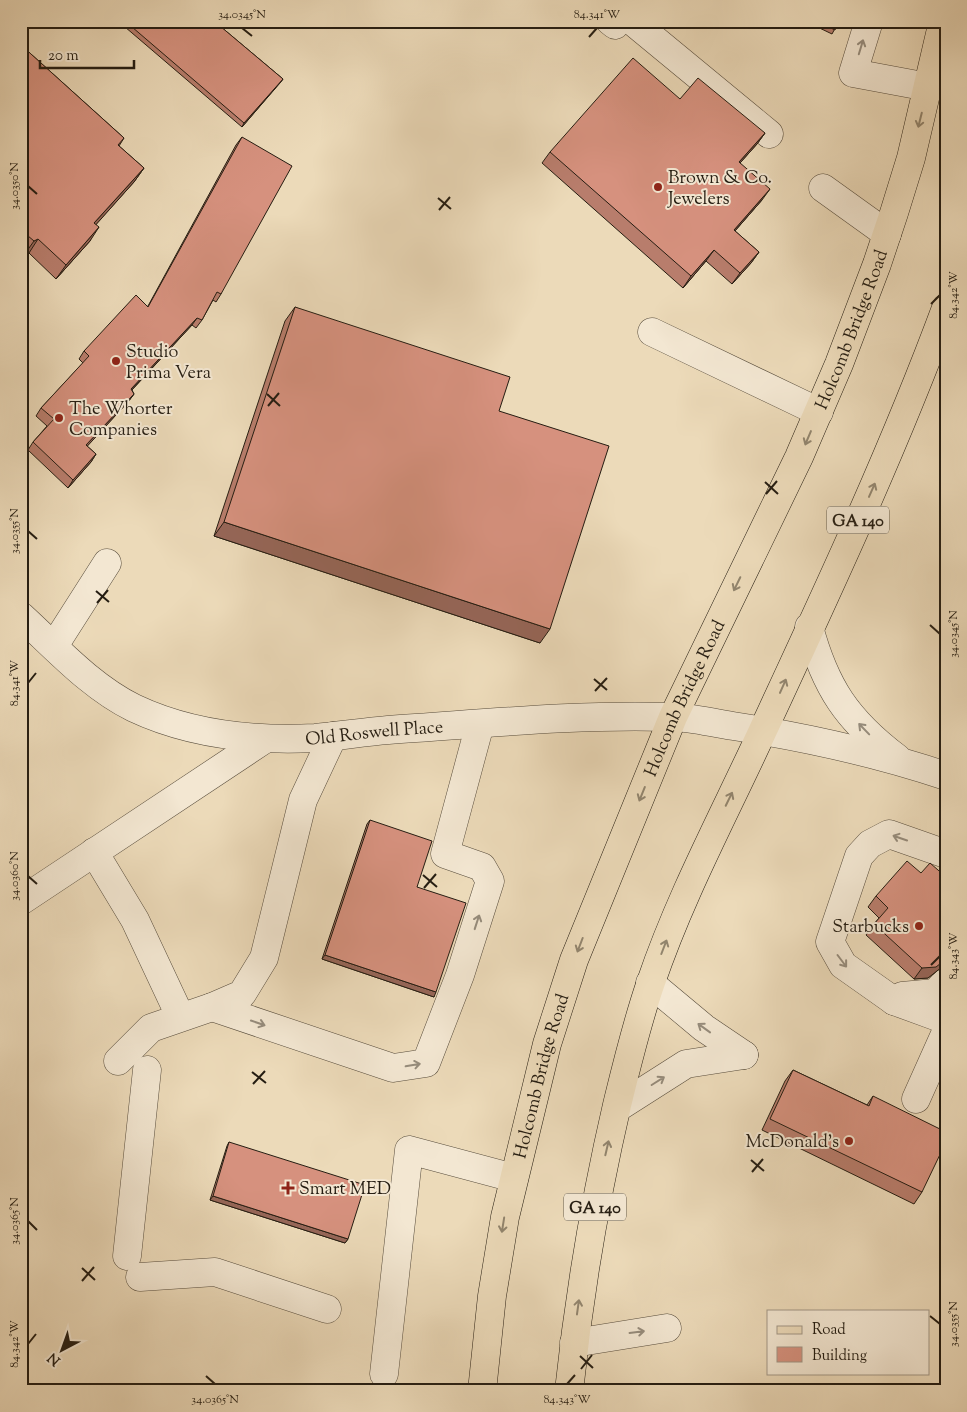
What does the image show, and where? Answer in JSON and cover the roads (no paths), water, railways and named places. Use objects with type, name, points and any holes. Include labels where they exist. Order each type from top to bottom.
[{"type":"main road","name":"Holcomb Bridge Road","points":[[482,1391],[492,1296],[505,1217],[547,1044],[574,960],[673,717],[799,457],[839,364],[888,234],[911,158],[944,21]]},
{"type":"main road","name":"GA 140","points":[[569,1391],[588,1239],[617,1108],[650,983],[679,908],[712,834],[763,730],[876,481],[946,308]]},
{"type":"street","points":[[869,21],[853,73],[928,87]]},
{"type":"street","points":[[619,22],[769,134]]},
{"type":"street","points":[[823,188],[888,234]]},
{"type":"street","points":[[652,332],[819,412]]},
{"type":"street","points":[[924,366],[946,350]]},
{"type":"street","points":[[54,646],[107,563]]},
{"type":"street","name":"Old Roswell Place","points":[[21,616],[98,686],[134,708],[174,723],[214,732],[265,739],[333,736],[585,717],[673,717],[763,730],[901,761]]},
{"type":"street","points":[[809,627],[827,680],[841,702],[880,745],[901,761],[946,776]]},
{"type":"street","points":[[212,1007],[393,1068],[426,1062],[460,975],[490,881],[482,868],[445,854],[480,724]]},
{"type":"street","points":[[118,1061],[151,1028],[180,1016],[212,1007],[242,994],[264,958],[303,800],[333,736]]},
{"type":"street","points":[[21,901],[265,739]]},
{"type":"street","points":[[946,854],[889,834],[870,844],[859,856],[830,942],[842,965],[894,1001],[946,1020]]},
{"type":"street","points":[[94,852],[135,920],[180,1016]]},
{"type":"street","points":[[894,1001],[902,996],[935,994],[946,982]]},
{"type":"street","points":[[617,1108],[686,1064],[744,1055],[704,1028],[650,983]]},
{"type":"street","points":[[916,1099],[946,1032]]},
{"type":"street","points":[[147,1070],[134,1267],[215,1272],[327,1309]]},
{"type":"street","points":[[384,1374],[409,1150],[514,1178]]},
{"type":"street","points":[[574,1344],[667,1328]]},
{"type":"place","name":"Brown & Co. Jewelers","points":[[658,187]]},
{"type":"place","name":"Studio Prima Vera","points":[[116,361]]},
{"type":"place","name":"The Whorter Companies","points":[[59,418]]},
{"type":"place","name":"Starbucks","points":[[919,926]]},
{"type":"place","name":"McDonald's","points":[[849,1141]]},
{"type":"place","name":"Smart MED","points":[[288,1188]]}]
